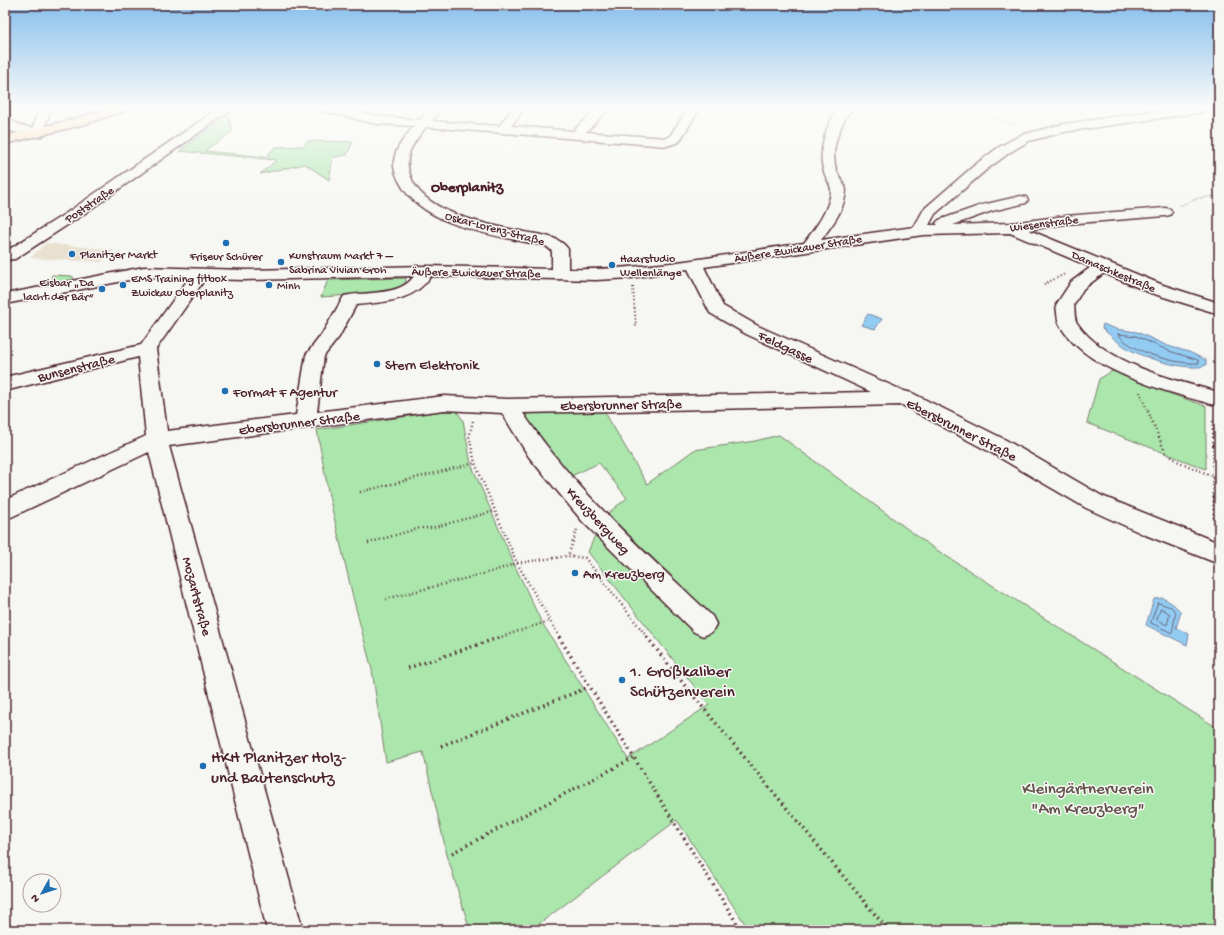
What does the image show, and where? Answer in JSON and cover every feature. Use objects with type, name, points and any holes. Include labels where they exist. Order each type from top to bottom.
[{"type":"street","name":"Poststraße","points":[[9,256],[79,211],[165,152]]},
{"type":"street","name":"Oskar-Lorenz-Straße","points":[[403,152],[400,160],[405,185],[424,204],[451,219],[551,242],[560,249],[560,274]]},
{"type":"street","points":[[808,248],[832,215],[839,190],[829,168],[828,152]]},
{"type":"street","points":[[922,230],[921,228],[924,220],[929,212],[981,167],[1002,152]]},
{"type":"street","name":"Äußere Zwickauer Straße","points":[[5,299],[144,272],[244,275],[426,271],[596,275],[624,273],[808,248],[922,230],[961,219],[987,208],[1021,200]]},
{"type":"street","name":"Wiesenstraße","points":[[922,230],[1011,228],[1065,220],[1165,212]]},
{"type":"street","name":"Damaschkestraße","points":[[1011,228],[1157,289],[1219,309]]},
{"type":"street","points":[[244,275],[255,258]]},
{"type":"street","name":"Feldgasse","points":[[694,264],[716,309],[752,330],[905,398]]},
{"type":"street","points":[[1102,266],[1077,286],[1064,305],[1068,322],[1090,346],[1107,358],[1138,374],[1219,399]]},
{"type":"street","points":[[305,422],[315,355],[330,337],[350,300],[388,295],[403,291],[416,284],[426,271]]},
{"type":"street","points":[[147,349],[200,274]]},
{"type":"street","name":"Bunsenstraße","points":[[5,384],[147,349]]},
{"type":"street","name":"Mozartstraße","points":[[147,349],[157,440],[283,929]]},
{"type":"street","name":"Ebersbrunner Straße","points":[[5,511],[59,484],[157,440],[444,403],[508,406],[905,398],[998,446],[1045,475],[1094,502],[1150,527],[1217,553]]},
{"type":"street","name":"Kreuzbergweg","points":[[508,406],[537,451],[591,515],[702,624]]},
{"type":"path","points":[[1165,212],[1199,198],[1219,196]]},
{"type":"path","points":[[1044,284],[1049,283],[1058,275],[1070,274]]},
{"type":"path","points":[[636,326],[633,286],[638,284]]},
{"type":"path","points":[[1138,374],[1141,382],[1140,395],[1165,452],[1177,461],[1219,479]]},
{"type":"path","points":[[478,419],[473,421],[470,436],[475,463],[517,562],[549,621],[589,687],[741,930]]},
{"type":"path","points":[[1213,421],[1213,476],[1217,553]]},
{"type":"path","points":[[1213,445],[1219,447]]},
{"type":"path","points":[[360,492],[475,463]]},
{"type":"path","points":[[368,543],[420,528],[431,528],[495,511]]},
{"type":"path","points":[[568,556],[578,528]]},
{"type":"path","points":[[386,599],[494,571],[517,562],[568,556],[585,558],[686,687],[888,930]]},
{"type":"path","points":[[408,668],[549,621]]},
{"type":"path","points":[[441,746],[589,687]]},
{"type":"path","points":[[452,853],[633,758]]},
{"type":"shaded area","name":"Planitzer Markt","points":[[46,243],[113,250],[101,262],[30,258]]},
{"type":"green space","points":[[186,152],[211,152],[266,157],[271,152],[349,152],[347,155],[333,157],[329,180],[305,164],[260,174],[277,160]]},
{"type":"green space","points":[[52,275],[72,276],[74,278],[68,282],[46,286],[50,282]]},
{"type":"green space","points":[[406,278],[405,286],[384,293],[321,297],[328,280]]},
{"type":"green space","points":[[1114,370],[1159,390],[1206,406],[1206,469],[1087,423],[1099,379]]},
{"type":"green space","name":"Kleingärtnerverein \"Am Kreuzberg\"","points":[[455,409],[463,420],[471,464],[514,564],[541,621],[628,759],[709,705],[588,552],[602,518],[627,498],[599,463],[565,479],[523,419],[529,410],[603,409],[647,484],[694,450],[755,441],[779,435],[932,547],[1219,729],[1219,930],[749,930],[677,820],[531,930],[470,930],[447,855],[423,752],[386,762],[372,670],[329,496],[317,430]]},
{"type":"water","points":[[868,314],[882,319],[875,329],[861,325]]},
{"type":"water","points":[[1103,324],[1116,329],[1137,332],[1168,346],[1189,352],[1206,360],[1206,365],[1200,367],[1183,366],[1162,362],[1143,356],[1132,351],[1119,342],[1102,328]]},
{"type":"water","points":[[1163,598],[1173,604],[1181,612],[1176,628],[1189,634],[1187,645],[1146,625],[1154,599]]},
{"type":"place","name":"Friseur Schürer","points":[[226,243]]},
{"type":"place","name":"Planitzer Markt","points":[[72,254]]},
{"type":"place","name":"Kunstraum Markt 7 – Sabrina Vivian Groh","points":[[281,262]]},
{"type":"place","name":"Haarstudio Wellenlänge","points":[[612,265]]},
{"type":"place","name":"EMS Training fitbox Zwickau Oberplanitz","points":[[123,285]]},
{"type":"place","name":"Minh","points":[[269,285]]},
{"type":"place","name":"Eisbar „Da lacht der Bär“","points":[[102,289]]},
{"type":"place","name":"Stern Elektronik","points":[[377,364]]},
{"type":"place","name":"Format F Agentur","points":[[225,391]]},
{"type":"place","name":"Am Kreuzberg","points":[[575,573]]},
{"type":"place","name":"1. Großkaliber Schützenverein","points":[[622,680]]},
{"type":"place","name":"HKH Planitzer Holz- und Bautenschutz","points":[[203,766]]},
{"type":"district","name":"Oberplanitz","points":[[467,186]]}]
